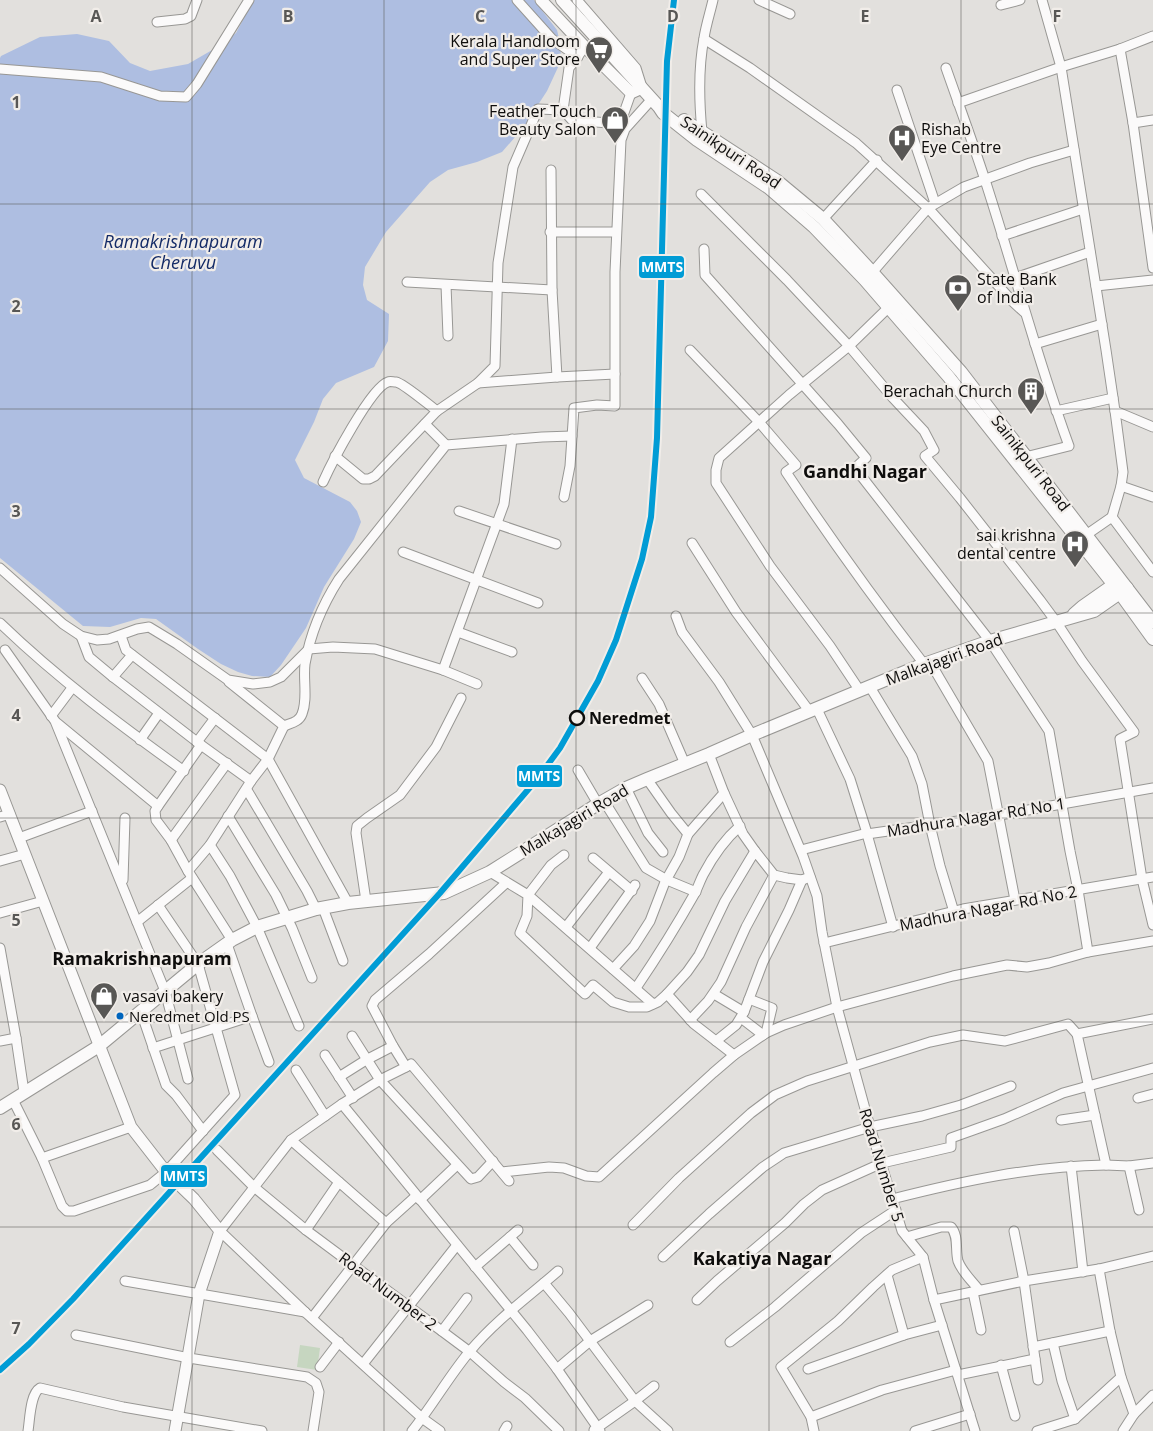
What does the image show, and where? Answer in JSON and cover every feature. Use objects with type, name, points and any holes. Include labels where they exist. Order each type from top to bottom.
[{"type":"main road","points":[[562,0],[630,74],[637,91],[656,103]]},
{"type":"main road","name":"Sainikpuri Road","points":[[656,103],[776,180],[823,218],[869,276],[888,308],[948,376],[1120,587],[1153,622]]},
{"type":"main road","name":"Sainikpuri Road","points":[[656,103],[663,114],[769,188],[814,227],[869,276],[961,372],[1086,535],[1153,639]]},
{"type":"main road","name":"Malkajagiri Road","points":[[0,1108],[99,1046],[198,964],[230,942],[257,927],[320,908],[348,903],[444,893],[490,872],[626,788],[927,663],[990,641],[1070,618],[1082,607],[1120,587]]},
{"type":"street","points":[[157,22],[185,19],[191,16],[197,0]]},
{"type":"street","points":[[0,69],[101,77],[160,96],[186,97],[197,84],[249,0]]},
{"type":"street","points":[[517,0],[552,40],[581,52],[637,91]]},
{"type":"street","points":[[541,0],[581,52]]},
{"type":"street","points":[[702,132],[700,74],[704,40],[713,0]]},
{"type":"street","points":[[759,0],[790,14]]},
{"type":"street","points":[[1001,5],[1020,0]]},
{"type":"street","points":[[1042,0],[1061,67],[1102,324],[1123,472],[1112,517],[1086,535]]},
{"type":"street","points":[[564,497],[570,466],[574,408],[597,405],[615,406],[615,272],[621,140],[623,126],[637,91],[636,68],[583,2]]},
{"type":"street","points":[[958,103],[1061,67],[1120,49],[1153,36]]},
{"type":"street","points":[[704,40],[750,68],[856,143],[931,206],[1013,302],[1026,314]]},
{"type":"street","points":[[1120,49],[1133,123],[1153,268]]},
{"type":"street","points":[[562,110],[569,68],[581,52]]},
{"type":"street","points":[[946,68],[985,180],[1056,411],[1069,446],[1025,457]]},
{"type":"street","points":[[897,90],[931,206]]},
{"type":"street","points":[[335,456],[363,479],[376,476],[437,410],[478,383],[495,366],[498,263],[513,167],[538,109],[562,110],[572,120],[623,126],[656,103]]},
{"type":"street","points":[[1133,123],[1153,120]]},
{"type":"street","points":[[869,276],[931,206],[964,186],[1074,150]]},
{"type":"street","points":[[823,218],[876,160]]},
{"type":"street","points":[[551,170],[550,232],[557,377]]},
{"type":"street","points":[[701,194],[787,280],[849,346],[924,431],[934,450],[925,456],[989,534],[1057,622],[1082,661],[1134,732],[1120,739],[1142,879],[1153,925]]},
{"type":"street","points":[[1002,236],[1083,209]]},
{"type":"street","points":[[550,232],[616,232]]},
{"type":"street","points":[[704,249],[704,275],[866,458],[855,468],[990,641],[1049,730],[1088,952]]},
{"type":"street","points":[[1015,278],[1090,252]]},
{"type":"street","points":[[1096,286],[1153,280]]},
{"type":"street","points":[[407,282],[552,290]]},
{"type":"street","points":[[446,285],[448,336]]},
{"type":"street","points":[[888,308],[849,346],[719,458],[716,470],[716,483],[770,566],[865,689],[912,756],[922,784],[940,866],[954,912]]},
{"type":"street","points":[[1035,344],[1102,324]]},
{"type":"street","points":[[690,350],[759,422],[796,464],[786,472],[895,627],[927,663],[988,761],[1015,900]]},
{"type":"street","points":[[478,383],[615,374]]},
{"type":"street","points":[[323,482],[335,456],[358,418],[378,390],[387,382],[398,382],[437,410]]},
{"type":"street","points":[[1056,411],[1113,398]]},
{"type":"street","points":[[1115,411],[1153,427]]},
{"type":"street","points":[[425,424],[446,445]]},
{"type":"street","points":[[137,922],[190,874],[268,760],[284,726],[299,720],[302,713],[305,665],[313,634],[329,594],[446,445],[572,436]]},
{"type":"street","points":[[444,670],[504,504],[512,440]]},
{"type":"street","points":[[1121,486],[1153,497]]},
{"type":"street","points":[[459,511],[556,544]]},
{"type":"street","points":[[1112,517],[1153,572]]},
{"type":"street","points":[[692,543],[736,612],[814,710],[850,780],[893,927]]},
{"type":"street","points":[[403,552],[538,603]]},
{"type":"street","points":[[0,568],[63,624],[81,636],[97,640],[109,639],[137,628],[149,627],[228,680],[284,726]]},
{"type":"street","name":"Road Number 5","points":[[676,616],[682,632],[720,682],[752,735],[801,850],[806,879],[817,896],[837,1007],[870,1127],[902,1231],[923,1257],[934,1300],[975,1431]]},
{"type":"street","points":[[0,623],[72,688],[184,771]]},
{"type":"street","points":[[458,632],[512,652]]},
{"type":"street","points":[[81,636],[88,657],[199,744],[227,763],[249,786],[308,891],[320,908],[342,961]]},
{"type":"street","points":[[120,636],[126,650],[268,760],[348,903]]},
{"type":"street","points":[[228,680],[253,684],[270,682],[281,677],[309,650],[333,647],[375,649],[444,670],[477,684]]},
{"type":"street","points":[[5,650],[53,719],[123,885],[165,991],[188,1079]]},
{"type":"street","points":[[113,678],[132,655]]},
{"type":"street","points":[[642,678],[659,704],[685,764]]},
{"type":"street","points":[[53,719],[72,688]]},
{"type":"street","points":[[366,901],[356,833],[357,826],[400,795],[436,747],[461,698]]},
{"type":"street","points":[[140,740],[159,713]]},
{"type":"street","points":[[214,718],[184,771],[155,811],[156,820],[171,840],[230,942],[252,1016],[269,1062]]},
{"type":"street","points":[[53,719],[158,806]]},
{"type":"street","points":[[709,754],[743,834],[755,852],[774,875],[806,879],[763,962],[742,1015],[736,1025],[716,1041]]},
{"type":"street","points":[[171,840],[227,763]]},
{"type":"street","points":[[578,770],[646,868],[667,880],[696,892]]},
{"type":"street","points":[[647,779],[688,834]]},
{"type":"street","points":[[626,788],[648,833],[663,852]]},
{"type":"street","name":"Madhura Nagar Rd No 1","points":[[801,850],[867,833],[1000,816],[1153,788]]},
{"type":"street","points":[[0,790],[5,816],[19,838],[131,1127],[166,1172],[194,1199],[220,1231],[422,1418],[440,1431]]},
{"type":"street","points":[[613,969],[634,946],[650,921],[688,834],[724,793]]},
{"type":"street","points":[[19,838],[92,811]]},
{"type":"street","points":[[228,816],[276,895],[312,978]]},
{"type":"street","points":[[123,885],[126,818]]},
{"type":"street","points":[[636,988],[696,892],[703,875],[721,846],[740,826]]},
{"type":"street","points":[[210,846],[230,876],[257,927],[298,1026]]},
{"type":"street","points":[[564,855],[551,865],[528,895],[527,916],[520,933],[585,994],[593,984],[613,1002],[630,1007],[647,1007],[658,1002],[667,994],[699,955],[725,901],[755,852]]},
{"type":"street","points":[[0,860],[25,854]]},
{"type":"street","points":[[590,948],[634,888],[609,872],[592,858]]},
{"type":"street","points":[[490,872],[528,895],[653,1004]]},
{"type":"street","points":[[566,927],[609,872]]},
{"type":"street","points":[[690,1020],[714,994],[721,982],[746,927],[774,875]]},
{"type":"street","name":"Madhura Nagar Rd No 2","points":[[824,943],[954,912],[1153,877]]},
{"type":"street","points":[[406,1067],[372,1006],[375,1000],[429,954],[506,883]]},
{"type":"street","points":[[0,913],[43,901]]},
{"type":"street","points":[[0,948],[3,977],[16,1038],[19,1096],[62,1206],[67,1211],[74,1211],[150,1185],[166,1172],[235,1095],[198,964],[158,905]]},
{"type":"street","points":[[502,1172],[549,1167],[564,1168],[586,1176],[599,1177],[734,1055],[765,1034],[784,1025],[837,1007],[953,976],[1007,965],[1027,967],[1088,952],[1153,941]]},
{"type":"street","points":[[667,994],[690,1020],[734,1055]]},
{"type":"street","points":[[714,994],[765,1034]]},
{"type":"street","points":[[749,999],[772,1008],[765,1034]]},
{"type":"street","points":[[141,1012],[166,1085],[176,1094],[203,1131]]},
{"type":"street","points":[[153,1048],[252,1016]]},
{"type":"street","points":[[1077,1034],[1153,1019]]},
{"type":"street","points":[[633,1225],[679,1178],[751,1113],[775,1095],[807,1081],[853,1066],[930,1042],[963,1035],[1005,1041],[1068,1024],[1077,1034],[1106,1165]]},
{"type":"street","points":[[352,1036],[380,1080],[471,1179],[478,1177],[493,1161]]},
{"type":"street","points":[[0,1040],[16,1038]]},
{"type":"street","points":[[339,1077],[393,1046]]},
{"type":"street","points":[[325,1055],[353,1098]]},
{"type":"street","points":[[175,1431],[199,1294],[220,1231],[291,1140],[342,1104],[380,1080],[411,1064],[509,1181]]},
{"type":"street","points":[[697,1300],[822,1190],[882,1163],[951,1147],[951,1138],[1004,1119],[1063,1093],[1153,1068]]},
{"type":"street","points":[[296,1070],[325,1116]]},
{"type":"street","points":[[663,1256],[756,1173],[784,1153],[870,1127],[962,1105],[1011,1086]]},
{"type":"street","points":[[1138,1098],[1153,1094]]},
{"type":"street","points":[[342,1104],[511,1310],[557,1369],[597,1430],[654,1386]]},
{"type":"street","points":[[1062,1120],[1095,1115]]},
{"type":"street","points":[[42,1158],[131,1127]]},
{"type":"street","points":[[291,1140],[386,1223]]},
{"type":"street","name":"Road Number 2","points":[[217,1150],[254,1187],[306,1230],[470,1352],[525,1398],[559,1431]]},
{"type":"street","points":[[892,1199],[988,1177],[1071,1166],[1129,1166],[1153,1163]]},
{"type":"street","points":[[309,1315],[354,1266],[386,1223],[457,1164]]},
{"type":"street","points":[[1071,1166],[1083,1272]]},
{"type":"street","points":[[1129,1166],[1139,1210]]},
{"type":"street","points":[[306,1230],[340,1182]]},
{"type":"street","points":[[730,1342],[776,1307],[861,1233],[896,1210]]},
{"type":"street","points":[[908,1237],[941,1227],[952,1227],[959,1262],[976,1291],[981,1330]]},
{"type":"street","points":[[475,1267],[518,1230]]},
{"type":"street","points":[[1014,1231],[1024,1281],[1038,1380]]},
{"type":"street","points":[[510,1237],[533,1265]]},
{"type":"street","points":[[363,1364],[458,1245]]},
{"type":"street","points":[[934,1300],[1024,1281],[1099,1269],[1153,1256]]},
{"type":"street","points":[[814,1431],[810,1417],[781,1367],[838,1321],[892,1270],[923,1257]]},
{"type":"street","points":[[1099,1269],[1110,1331],[1121,1377],[1134,1414]]},
{"type":"street","points":[[412,1431],[470,1352],[511,1310],[558,1271]]},
{"type":"street","points":[[887,1275],[904,1335]]},
{"type":"street","points":[[125,1281],[309,1315]]},
{"type":"street","points":[[544,1283],[635,1401],[668,1431]]},
{"type":"street","points":[[442,1331],[467,1298]]},
{"type":"street","points":[[557,1369],[590,1341],[648,1305]]},
{"type":"street","points":[[808,1369],[904,1335],[942,1325]]},
{"type":"street","points":[[1033,1347],[1110,1331]]},
{"type":"street","points":[[76,1335],[189,1358],[308,1377],[316,1382],[319,1392],[313,1431]]},
{"type":"street","points":[[320,1366],[339,1342]]},
{"type":"street","points":[[1053,1343],[1062,1381],[1075,1419]]},
{"type":"street","points":[[810,1417],[882,1390],[957,1373],[1035,1359]]},
{"type":"street","points":[[1001,1365],[1015,1416]]},
{"type":"street","points":[[1037,1431],[1075,1419],[1121,1377]]},
{"type":"street","points":[[28,1431],[33,1396],[36,1390],[40,1388],[123,1406],[262,1431]]},
{"type":"street","points":[[1123,1431],[1134,1414],[1153,1395]]},
{"type":"street","points":[[915,1431],[970,1414]]},
{"type":"green space","points":[[300,1345],[320,1348],[317,1370],[297,1367]]},
{"type":"water","name":"Ramakrishnapuram Cheruvu","points":[[249,0],[534,0],[557,30],[561,47],[560,63],[547,91],[523,128],[502,152],[477,162],[448,170],[430,182],[386,232],[365,267],[363,285],[367,300],[389,314],[388,341],[374,367],[336,383],[323,399],[295,460],[304,478],[350,502],[357,511],[361,522],[354,539],[324,587],[306,628],[281,665],[270,677],[252,676],[221,664],[156,619],[141,618],[110,627],[83,626],[0,558],[0,58],[40,37],[77,34],[109,41],[130,63],[150,71],[188,64],[219,46],[236,33],[246,14]]},
{"type":"transit line","name":"MMTS","points":[[0,1370],[29,1344],[73,1299],[440,893],[538,778],[560,748],[598,681],[616,640],[642,559],[651,517],[657,438],[667,61],[674,0]]},
{"type":"place","name":"Kerala Handloom and Super Store","points":[[599,74]]},
{"type":"place","name":"Feather Touch Beauty Salon","points":[[615,144]]},
{"type":"place","name":"Rishab Eye Centre","points":[[902,162]]},
{"type":"place","name":"State Bank of India","points":[[958,312]]},
{"type":"place","name":"Berachah Church","points":[[1031,415]]},
{"type":"place","name":"sai krishna dental centre","points":[[1075,568]]},
{"type":"place","name":"Neredmet","points":[[577,718]]},
{"type":"place","name":"Neredmet Old PS","points":[[120,1016]]},
{"type":"place","name":"vasavi bakery","points":[[104,1020]]},
{"type":"district","name":"Gandhi Nagar","points":[[865,471]]},
{"type":"district","name":"Ramakrishnapuram","points":[[142,958]]},
{"type":"district","name":"Kakatiya Nagar","points":[[762,1258]]}]
